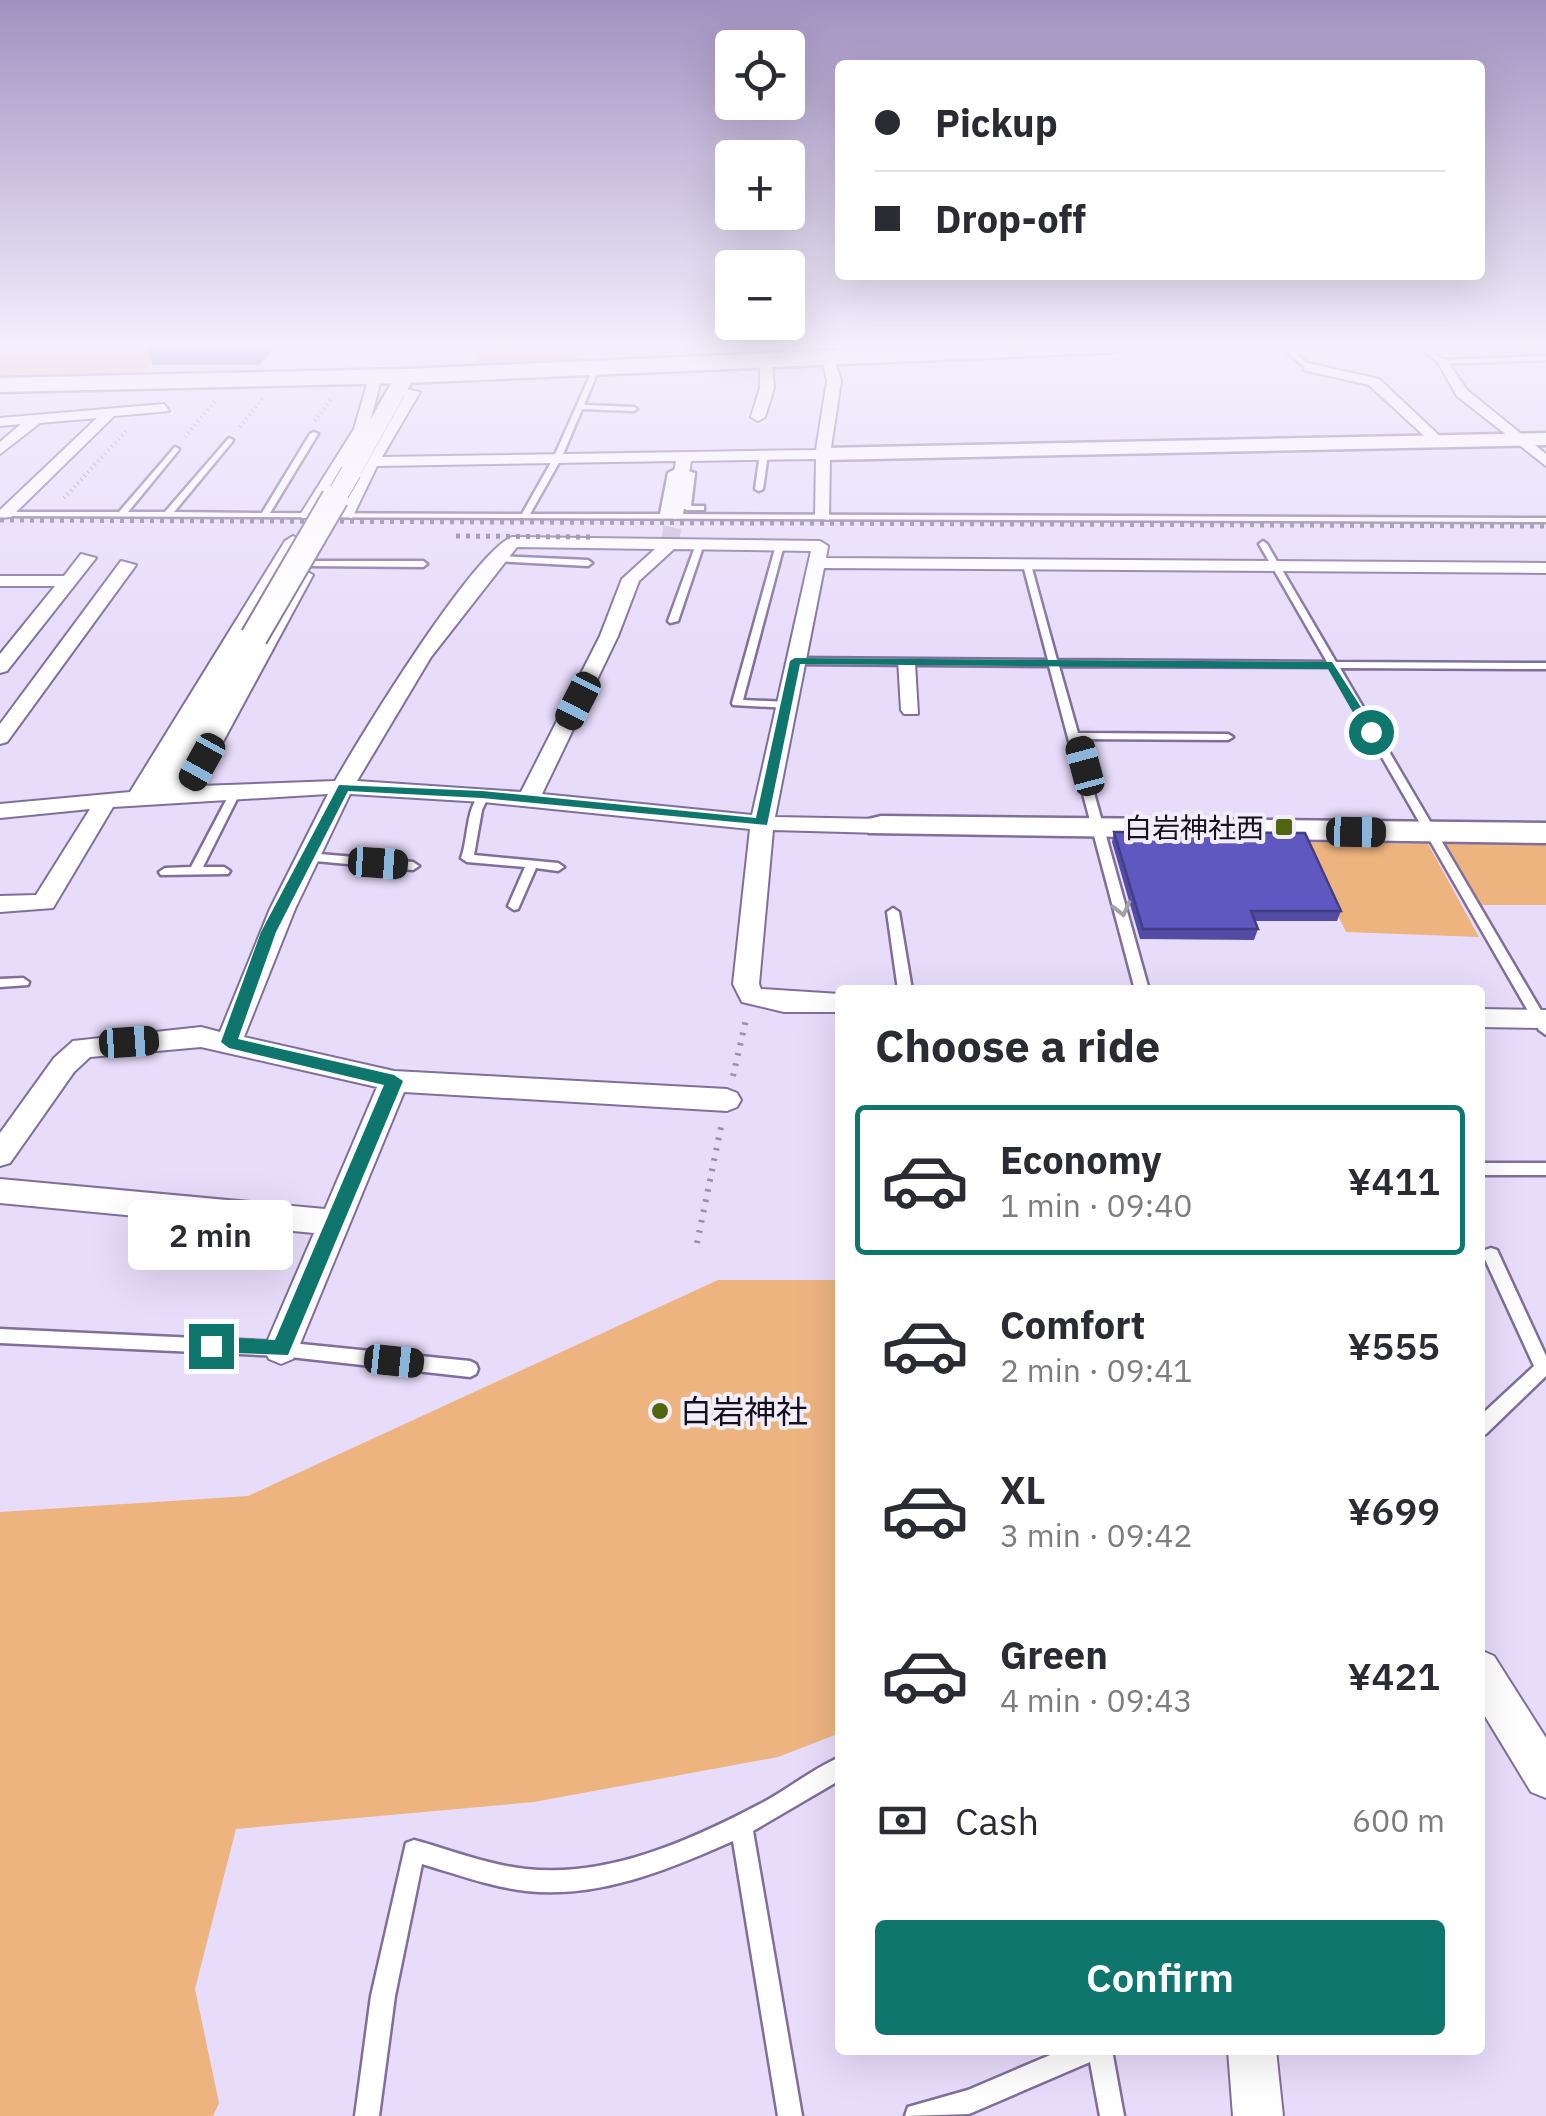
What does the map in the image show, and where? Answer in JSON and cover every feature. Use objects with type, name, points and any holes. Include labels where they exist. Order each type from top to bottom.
[{"type":"street","points":[[2,514],[78,444]]},
{"type":"street","points":[[308,515],[352,444]]},
{"type":"street","points":[[161,795],[372,444]]},
{"type":"street","points":[[823,517],[825,444]]},
{"type":"street","points":[[361,467],[557,459],[686,465],[764,454],[1308,444]]},
{"type":"street","points":[[1524,444],[1546,461]]},
{"type":"street","points":[[670,515],[686,465]]},
{"type":"street","points":[[346,515],[361,467]]},
{"type":"street","points":[[161,795],[293,541]]},
{"type":"street","points":[[229,1042],[269,932],[343,787],[404,682],[512,542],[820,546],[762,822],[746,992],[784,1004],[835,1004]]},
{"type":"street","points":[[529,799],[610,636],[631,580],[669,545]]},
{"type":"street","points":[[0,667],[8,648],[87,558]]},
{"type":"street","points":[[817,562],[1546,568]]},
{"type":"street","points":[[0,738],[127,565]]},
{"type":"street","points":[[161,795],[310,565]]},
{"type":"street","points":[[276,569],[310,565]]},
{"type":"street","points":[[0,581],[69,581]]},
{"type":"street","points":[[904,663],[911,710]]},
{"type":"street","points":[[0,811],[161,795],[343,787],[482,794],[762,822],[1546,833]]},
{"type":"street","points":[[0,904],[44,903],[106,800]]},
{"type":"street","points":[[1485,1018],[1544,1023]]},
{"type":"street","points":[[0,1155],[64,1065],[82,1048],[200,1037],[394,1081],[727,1100]]},
{"type":"street","points":[[281,1348],[394,1081]]},
{"type":"street","points":[[0,1191],[333,1222]]},
{"type":"street","points":[[1485,1678],[1546,1776]]},
{"type":"street","points":[[1252,2055],[1258,2116]]},
{"type":"lane","points":[[168,514],[226,444]]},
{"type":"lane","points":[[265,515],[308,444]]},
{"type":"lane","points":[[525,516],[564,444]]},
{"type":"lane","points":[[122,514],[175,449]]},
{"type":"lane","points":[[759,488],[764,454]]},
{"type":"lane","points":[[686,465],[687,508],[728,508],[726,517]]},
{"type":"lane","points":[[2,514],[1546,520]]},
{"type":"lane","points":[[672,621],[700,544]]},
{"type":"lane","points":[[1263,544],[1544,1023]]},
{"type":"lane","points":[[780,545],[737,703],[788,704]]},
{"type":"lane","points":[[497,559],[588,563]]},
{"type":"lane","points":[[310,565],[398,560],[423,564]]},
{"type":"lane","points":[[1028,565],[1141,985]]},
{"type":"lane","points":[[795,661],[1546,666]]},
{"type":"lane","points":[[1076,736],[1228,738]]},
{"type":"lane","points":[[195,872],[236,792]]},
{"type":"lane","points":[[482,794],[474,812],[474,840],[466,858],[558,866]]},
{"type":"lane","points":[[308,857],[413,866]]},
{"type":"lane","points":[[514,906],[532,864]]},
{"type":"lane","points":[[165,872],[224,871]]},
{"type":"lane","points":[[892,912],[903,985]]},
{"type":"lane","points":[[0,983],[22,982]]},
{"type":"lane","points":[[1485,1169],[1546,1169]]},
{"type":"lane","points":[[1485,1423],[1544,1367],[1492,1255]]},
{"type":"lane","points":[[0,1336],[281,1348],[470,1369]]},
{"type":"lane","points":[[366,2116],[383,1996],[414,1851],[530,1881],[620,1875],[799,1797],[835,1772]]},
{"type":"lane","points":[[742,1824],[790,2116]]},
{"type":"lane","points":[[917,2116],[969,2102],[1078,2055]]},
{"type":"lane","points":[[1101,2055],[1112,2116]]},
{"type":"path","points":[[50,514],[115,444]]},
{"type":"path","points":[[175,449],[179,444]]},
{"type":"shaded area","points":[[1303,842],[1428,844],[1479,937],[1346,932]]},
{"type":"shaded area","points":[[1441,843],[1546,844],[1546,905],[1477,905]]},
{"type":"shaded area","points":[[718,1280],[835,1280],[835,1735],[778,1757],[534,1802],[236,1829],[195,1989],[219,2103],[213,2116],[0,2116],[0,1512],[248,1496]]},
{"type":"building","points":[[1114,832],[1305,833],[1341,911],[1251,911],[1258,929],[1143,929]]},
{"type":"tunnel","points":[[669,545],[675,514]]},
{"type":"railway","points":[[0,520],[1546,526]]},
{"type":"railway","points":[[456,536],[591,537]]},
{"type":"place","name":"白岩神社西","points":[[1284,827]]},
{"type":"place","name":"白岩神社","points":[[660,1411]]},
{"type":"route","points":[[211,1346],[281,1348],[394,1081],[229,1042],[269,932],[343,787],[482,794],[762,822],[795,661],[1332,666],[1371,732]]}]
